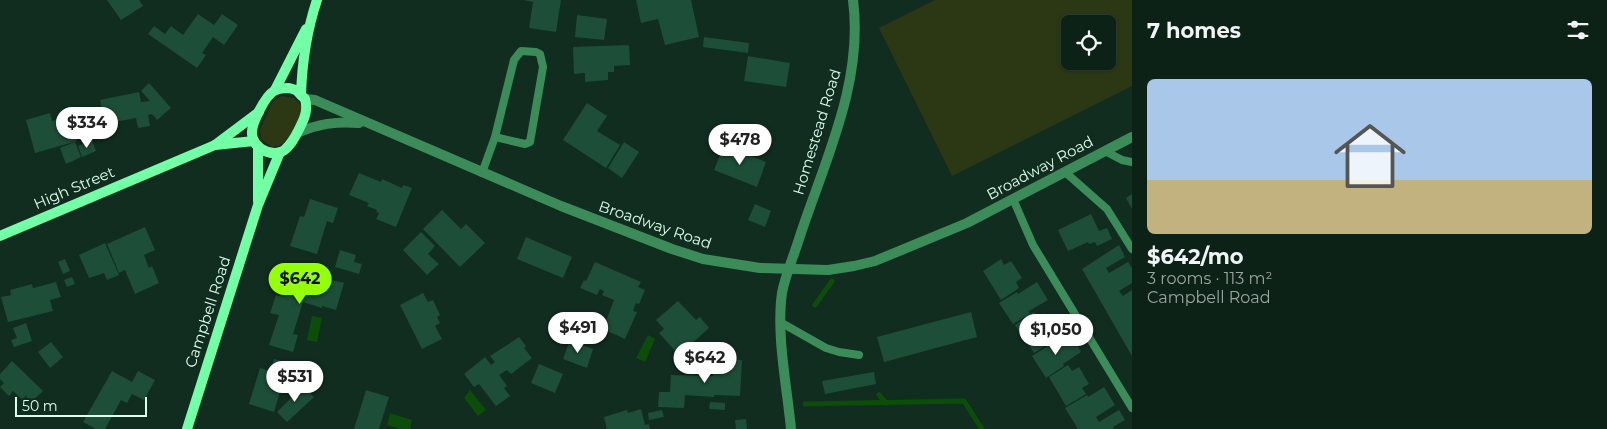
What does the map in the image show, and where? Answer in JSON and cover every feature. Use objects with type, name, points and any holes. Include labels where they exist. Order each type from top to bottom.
[{"type":"street","points":[[310,21],[302,78],[306,115],[290,144],[280,152],[267,152],[256,144],[252,135],[252,128],[267,98],[275,90],[310,21],[317,0]]},
{"type":"street","name":"Homestead Road","points":[[792,429],[780,322],[783,292],[850,86],[856,18],[853,0]]},
{"type":"street","points":[[275,90],[289,88],[296,90],[303,97]]},
{"type":"street","name":"Broadway Road","points":[[303,97],[316,100],[570,210],[672,249],[703,259],[760,268],[828,270],[875,261],[967,223],[1132,137]]},
{"type":"street","name":"High Street","points":[[0,236],[215,145],[259,112]]},
{"type":"street","name":"Broadway Road","points":[[297,133],[328,122],[368,123]]},
{"type":"street","name":"High Street","points":[[215,145],[256,144]]},
{"type":"street","name":"Campbell Road","points":[[256,144],[258,205]]},
{"type":"street","name":"Campbell Road","points":[[187,429],[258,205],[280,152]]},
{"type":"lane","points":[[482,173],[495,137],[514,60],[521,51],[540,54],[543,67],[530,142],[525,144],[495,137]]},
{"type":"lane","points":[[1105,151],[1122,160],[1132,162]]},
{"type":"lane","points":[[1065,172],[1107,209],[1132,249]]},
{"type":"lane","points":[[1013,199],[1033,245],[1132,408]]},
{"type":"lane","points":[[780,322],[826,348],[859,355]]},
{"type":"shaded area","points":[[935,0],[1132,0],[1132,86],[952,176],[879,28]]},
{"type":"shaded area","points":[[282,96],[294,98],[301,105],[301,111],[294,132],[284,142],[272,147],[261,139],[260,131],[271,105]]},
{"type":"shaded area","points":[[312,316],[322,318],[317,342],[307,340]]},
{"type":"shaded area","points":[[648,335],[655,339],[645,362],[636,358]]},
{"type":"shaded area","points":[[470,390],[486,410],[478,416],[464,398]]},
{"type":"shaded area","points":[[390,413],[412,420],[410,429],[401,429],[387,425]]},
{"type":"building","points":[[107,0],[139,0],[143,6],[121,20]]},
{"type":"building","points":[[524,0],[561,0],[556,32],[529,28],[533,2]]},
{"type":"building","points":[[636,0],[691,0],[699,37],[665,45],[658,19],[641,23]]},
{"type":"building","points":[[198,14],[214,25],[222,14],[238,25],[224,45],[213,37],[202,53],[206,55],[197,68],[148,34],[154,26],[165,34],[171,26],[183,35]]},
{"type":"building","points":[[577,15],[607,19],[604,40],[575,37]]},
{"type":"building","points":[[704,37],[749,43],[748,53],[703,47]]},
{"type":"building","points":[[629,45],[630,65],[614,66],[614,72],[608,72],[608,80],[585,82],[585,73],[574,74],[573,47]]},
{"type":"building","points":[[748,56],[790,63],[786,87],[744,81]]},
{"type":"building","points":[[149,83],[171,108],[157,120],[152,114],[148,115],[150,126],[138,128],[136,118],[105,124],[100,100],[139,92],[141,102],[150,101],[141,91]]},
{"type":"building","points":[[587,103],[607,116],[597,131],[620,145],[606,168],[563,140]]},
{"type":"building","points":[[50,113],[52,121],[69,115],[77,141],[35,153],[26,120]]},
{"type":"building","points":[[735,124],[760,134],[753,152],[727,143]]},
{"type":"building","points":[[92,141],[96,151],[82,157],[78,146]]},
{"type":"building","points":[[75,142],[81,157],[66,164],[60,148]]},
{"type":"building","points":[[624,142],[639,152],[622,178],[608,168]]},
{"type":"building","points":[[724,145],[766,162],[757,187],[714,170]]},
{"type":"building","points":[[359,173],[381,182],[382,179],[402,188],[403,185],[412,188],[396,227],[376,219],[379,213],[376,212],[377,210],[367,206],[369,203],[349,195]]},
{"type":"building","points":[[1132,194],[1132,209],[1126,198]]},
{"type":"building","points":[[310,199],[338,208],[333,223],[327,221],[317,254],[290,246],[300,216],[304,217]]},
{"type":"building","points":[[755,204],[771,211],[765,227],[748,220]]},
{"type":"building","points":[[442,210],[461,229],[466,224],[485,243],[460,267],[423,229]]},
{"type":"building","points":[[1091,214],[1099,231],[1107,228],[1112,239],[1097,246],[1095,242],[1089,244],[1088,242],[1068,251],[1058,230]]},
{"type":"building","points":[[145,227],[155,250],[144,255],[149,268],[152,266],[159,283],[135,294],[125,270],[119,273],[107,244]]},
{"type":"building","points":[[421,232],[435,246],[428,254],[439,264],[427,275],[403,250]]},
{"type":"building","points":[[526,237],[572,257],[563,278],[517,259]]},
{"type":"building","points":[[105,243],[119,275],[107,280],[104,273],[89,278],[79,255]]},
{"type":"building","points":[[1119,245],[1125,257],[1106,268],[1109,273],[1128,262],[1132,268],[1132,283],[1119,291],[1123,296],[1132,290],[1132,356],[1082,269]]},
{"type":"building","points":[[340,250],[356,255],[354,262],[362,264],[359,274],[335,267]]},
{"type":"building","points":[[65,259],[70,271],[63,274],[58,262]]},
{"type":"building","points":[[1001,259],[1004,265],[1011,261],[1022,278],[1016,282],[1019,288],[1001,300],[983,271]]},
{"type":"building","points":[[595,262],[641,282],[638,287],[645,290],[639,304],[636,303],[633,311],[637,312],[625,339],[603,329],[614,300],[602,295],[604,291],[600,289],[597,295],[580,288],[584,280],[586,281]]},
{"type":"building","points":[[293,269],[312,275],[307,291],[312,292],[316,276],[344,283],[336,310],[303,302],[293,334],[298,335],[293,352],[269,345],[279,315],[270,313],[276,295],[280,296],[286,276],[290,277]]},
{"type":"building","points":[[72,277],[75,284],[67,287],[64,280]]},
{"type":"building","points":[[56,282],[61,297],[50,300],[53,311],[8,322],[1,297],[11,295],[10,290],[32,284],[33,288]]},
{"type":"building","points":[[1037,282],[1048,300],[1029,311],[1030,314],[1013,324],[999,303]]},
{"type":"building","points":[[423,293],[428,302],[433,300],[440,315],[437,317],[440,323],[435,326],[442,339],[422,349],[400,305]]},
{"type":"building","points":[[678,301],[696,320],[700,317],[709,328],[679,355],[659,333],[664,329],[656,320]]},
{"type":"building","points":[[971,312],[977,337],[884,362],[877,337]]},
{"type":"building","points":[[1034,312],[1038,318],[1045,313],[1056,331],[1049,335],[1053,341],[1034,353],[1015,325]]},
{"type":"building","points":[[26,323],[32,341],[14,347],[11,340],[17,338],[13,328]]},
{"type":"building","points":[[1071,334],[1081,352],[1046,378],[1032,356],[1051,344],[1053,346]]},
{"type":"building","points":[[519,337],[526,346],[524,348],[532,358],[511,374],[507,370],[499,375],[507,386],[504,388],[510,396],[496,406],[479,384],[474,387],[464,374],[485,357],[491,365],[495,362],[490,356]]},
{"type":"building","points":[[570,340],[593,349],[587,368],[563,359]]},
{"type":"building","points":[[51,342],[63,357],[50,368],[38,352]]},
{"type":"building","points":[[714,358],[742,360],[740,396],[685,395],[684,408],[658,407],[659,392],[670,392],[671,375],[713,376]]},
{"type":"building","points":[[274,359],[308,367],[304,380],[295,377],[292,388],[282,385],[274,412],[249,404],[260,368],[270,371]]},
{"type":"building","points":[[12,361],[43,391],[28,405],[13,391],[9,396],[0,387],[4,383],[0,379],[0,374]]},
{"type":"building","points":[[539,364],[563,374],[555,393],[531,383]]},
{"type":"building","points":[[1068,365],[1072,371],[1079,367],[1089,384],[1082,388],[1086,394],[1066,406],[1049,377]]},
{"type":"building","points":[[112,371],[132,382],[138,371],[155,380],[144,400],[132,394],[127,403],[121,400],[105,429],[96,429],[83,422]]},
{"type":"building","points":[[874,372],[876,384],[825,394],[822,381]]},
{"type":"building","points":[[300,384],[314,397],[287,422],[277,412],[291,398],[289,395]]},
{"type":"building","points":[[1104,387],[1115,405],[1096,417],[1099,422],[1119,410],[1125,420],[1113,427],[1114,429],[1078,429],[1065,408]]},
{"type":"building","points":[[366,390],[389,397],[379,429],[354,429]]},
{"type":"building","points":[[710,402],[725,403],[725,410],[709,409]]},
{"type":"building","points":[[641,409],[645,425],[649,424],[650,429],[607,429],[604,417],[627,410],[628,413]]},
{"type":"building","points":[[662,410],[664,417],[649,420],[648,413]]},
{"type":"building","points":[[746,419],[747,429],[736,429],[735,420]]},
{"type":"waterway","points":[[815,305],[832,281]]},
{"type":"waterway","points":[[879,395],[886,403]]},
{"type":"waterway","points":[[805,404],[964,401],[982,429]]}]
